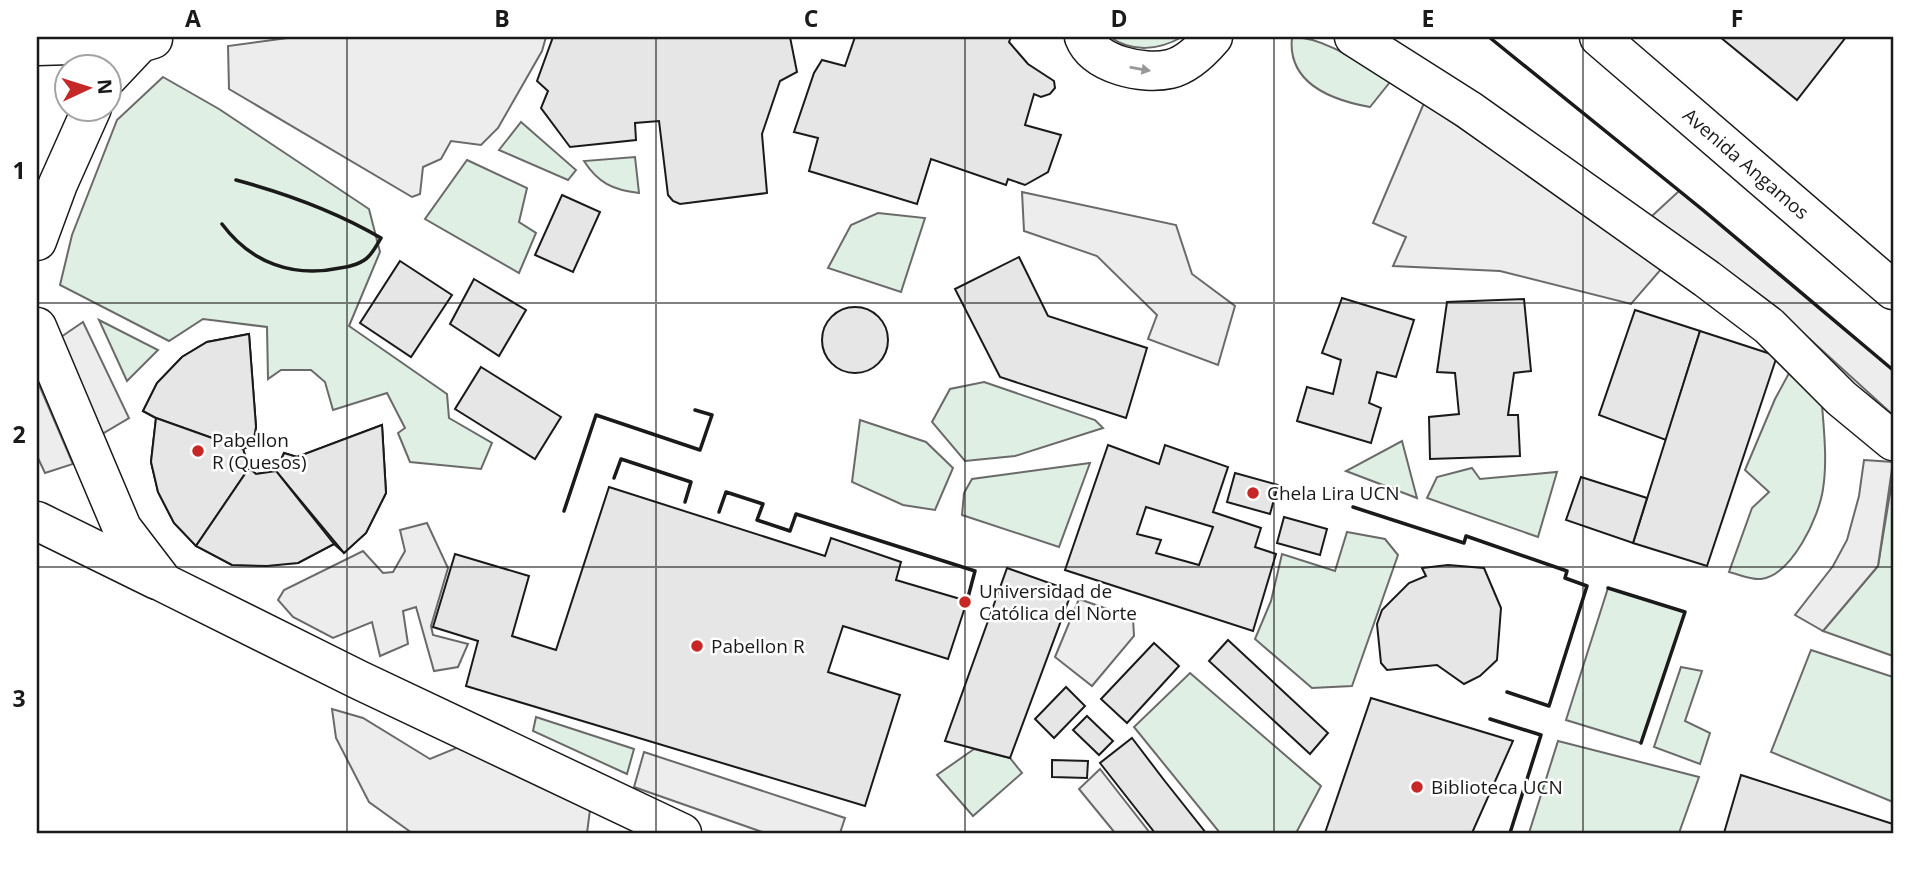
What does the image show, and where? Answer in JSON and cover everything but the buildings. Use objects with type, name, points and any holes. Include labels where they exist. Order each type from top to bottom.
[{"type":"main road","points":[[1084,37],[1087,45],[1107,60],[1145,72],[1172,69],[1199,52],[1213,37]]},
{"type":"main road","points":[[1354,37],[1469,110],[1707,279],[1769,326],[1841,398],[1893,441]]},
{"type":"main road","name":"Avenida Angamos","points":[[1599,37],[1893,290]]},
{"type":"main road","points":[[52,46],[151,40]]},
{"type":"main road","points":[[122,65],[151,40]]},
{"type":"main road","points":[[52,46],[100,52]]},
{"type":"main road","points":[[37,237],[86,122]]},
{"type":"main road","points":[[37,327],[122,528],[164,583]]},
{"type":"main road","points":[[37,521],[335,669],[682,833]]},
{"type":"green space","points":[[1110,37],[1182,37],[1164,45],[1146,48],[1128,46]]},
{"type":"green space","points":[[1292,37],[1305,38],[1331,47],[1390,82],[1370,107],[1327,94],[1304,78],[1292,53]]},
{"type":"green space","points":[[163,77],[219,109],[369,209],[380,252],[349,326],[447,394],[449,418],[492,443],[481,469],[410,462],[398,433],[405,428],[387,393],[333,410],[325,382],[311,370],[281,370],[268,379],[267,327],[203,319],[169,341],[60,285],[72,235],[116,122],[122,122],[122,115]]},
{"type":"green space","points":[[521,122],[576,170],[568,180],[499,150]]},
{"type":"green space","points":[[635,157],[639,193],[607,184],[595,175],[584,161]]},
{"type":"green space","points":[[467,160],[527,188],[519,222],[536,233],[519,273],[425,219]]},
{"type":"green space","points":[[878,213],[925,218],[901,292],[828,268],[851,225]]},
{"type":"green space","points":[[99,320],[158,350],[127,381]]},
{"type":"green space","points":[[1794,364],[1821,391],[1825,453],[1823,489],[1810,529],[1793,556],[1772,575],[1753,579],[1729,572],[1752,508],[1769,492],[1745,470],[1775,399]]},
{"type":"green space","points":[[984,382],[1095,420],[1103,428],[1015,456],[965,461],[932,422],[950,389]]},
{"type":"green space","points":[[860,420],[926,442],[953,468],[935,510],[903,505],[852,482]]},
{"type":"green space","points":[[1402,441],[1417,498],[1346,471]]},
{"type":"green space","points":[[1090,463],[1059,547],[962,515],[964,493],[972,479]]},
{"type":"green space","points":[[1472,468],[1480,479],[1557,472],[1538,537],[1427,498],[1437,477]]},
{"type":"green space","points":[[1893,475],[1893,656],[1823,631],[1878,566]]},
{"type":"green space","points":[[1347,532],[1385,539],[1398,555],[1352,686],[1312,688],[1255,639],[1271,601],[1282,554],[1335,571]]},
{"type":"green space","points":[[1608,588],[1685,612],[1641,743],[1566,720]]},
{"type":"green space","points":[[1811,650],[1893,677],[1893,802],[1771,752]]},
{"type":"green space","points":[[1681,667],[1702,671],[1685,721],[1710,733],[1700,764],[1654,747]]},
{"type":"green space","points":[[1190,673],[1321,786],[1296,833],[1220,833],[1134,727]]},
{"type":"green space","points":[[536,717],[634,749],[627,774],[533,731]]},
{"type":"green space","points":[[1558,741],[1699,777],[1679,833],[1529,833]]},
{"type":"green space","points":[[974,749],[1010,758],[1022,773],[973,816],[937,775]]},
{"type":"shaded area","points":[[295,37],[546,37],[542,51],[498,128],[481,145],[451,141],[441,159],[423,167],[420,194],[412,197],[229,89],[228,46]]},
{"type":"shaded area","points":[[1424,103],[1663,267],[1631,304],[1500,271],[1393,266],[1406,237],[1373,223]]},
{"type":"shaded area","points":[[1679,191],[1893,370],[1893,415],[1802,332],[1652,216]]},
{"type":"shaded area","points":[[1022,192],[1176,225],[1192,274],[1235,306],[1218,365],[1148,339],[1157,315],[1097,256],[1024,231]]},
{"type":"shaded area","points":[[83,322],[129,418],[102,434],[58,339]]},
{"type":"shaded area","points":[[37,380],[73,464],[45,473],[37,456]]},
{"type":"shaded area","points":[[1864,460],[1893,462],[1878,566],[1823,631],[1795,615],[1833,566],[1847,540],[1859,496]]},
{"type":"shaded area","points":[[427,523],[448,568],[431,626],[433,635],[468,644],[458,667],[434,671],[416,607],[403,611],[408,644],[380,656],[372,622],[333,638],[293,617],[278,600],[284,590],[363,551],[383,573],[393,572],[405,551],[400,530]]},
{"type":"shaded area","points":[[1079,599],[1133,618],[1134,636],[1092,686],[1055,657]]},
{"type":"shaded area","points":[[332,709],[363,718],[430,759],[461,746],[590,810],[587,833],[412,833],[369,802],[336,738]]},
{"type":"shaded area","points":[[644,752],[845,818],[840,833],[765,833],[634,787]]},
{"type":"shaded area","points":[[1100,769],[1150,833],[1115,833],[1079,789]]},
{"type":"wall","points":[[1489,37],[1703,210],[1893,370]]},
{"type":"wall","points":[[222,224],[246,249],[260,258],[290,269],[306,271],[323,271],[360,263],[371,254],[381,238],[311,204],[236,180]]},
{"type":"wall","points":[[564,511],[596,415],[700,450],[712,415],[695,410]]},
{"type":"wall","points":[[614,478],[621,459],[691,482],[685,502]]},
{"type":"wall","points":[[719,512],[726,492],[763,504],[757,520],[790,531],[796,514],[975,571],[967,601]]},
{"type":"wall","points":[[1353,507],[1464,543],[1466,536],[1567,571],[1565,578],[1587,586],[1549,706],[1507,692]]},
{"type":"wall","points":[[1608,588],[1685,612],[1641,743]]},
{"type":"wall","points":[[1490,719],[1541,735],[1510,833]]},
{"type":"place","name":"Pabellon R (Quesos)","points":[[198,451]]},
{"type":"place","name":"Chela Lira UCN","points":[[1253,493]]},
{"type":"place","name":"Universidad de Católica del Norte","points":[[965,602]]},
{"type":"place","name":"Pabellon R","points":[[697,646]]},
{"type":"place","name":"Biblioteca UCN","points":[[1417,787]]}]
